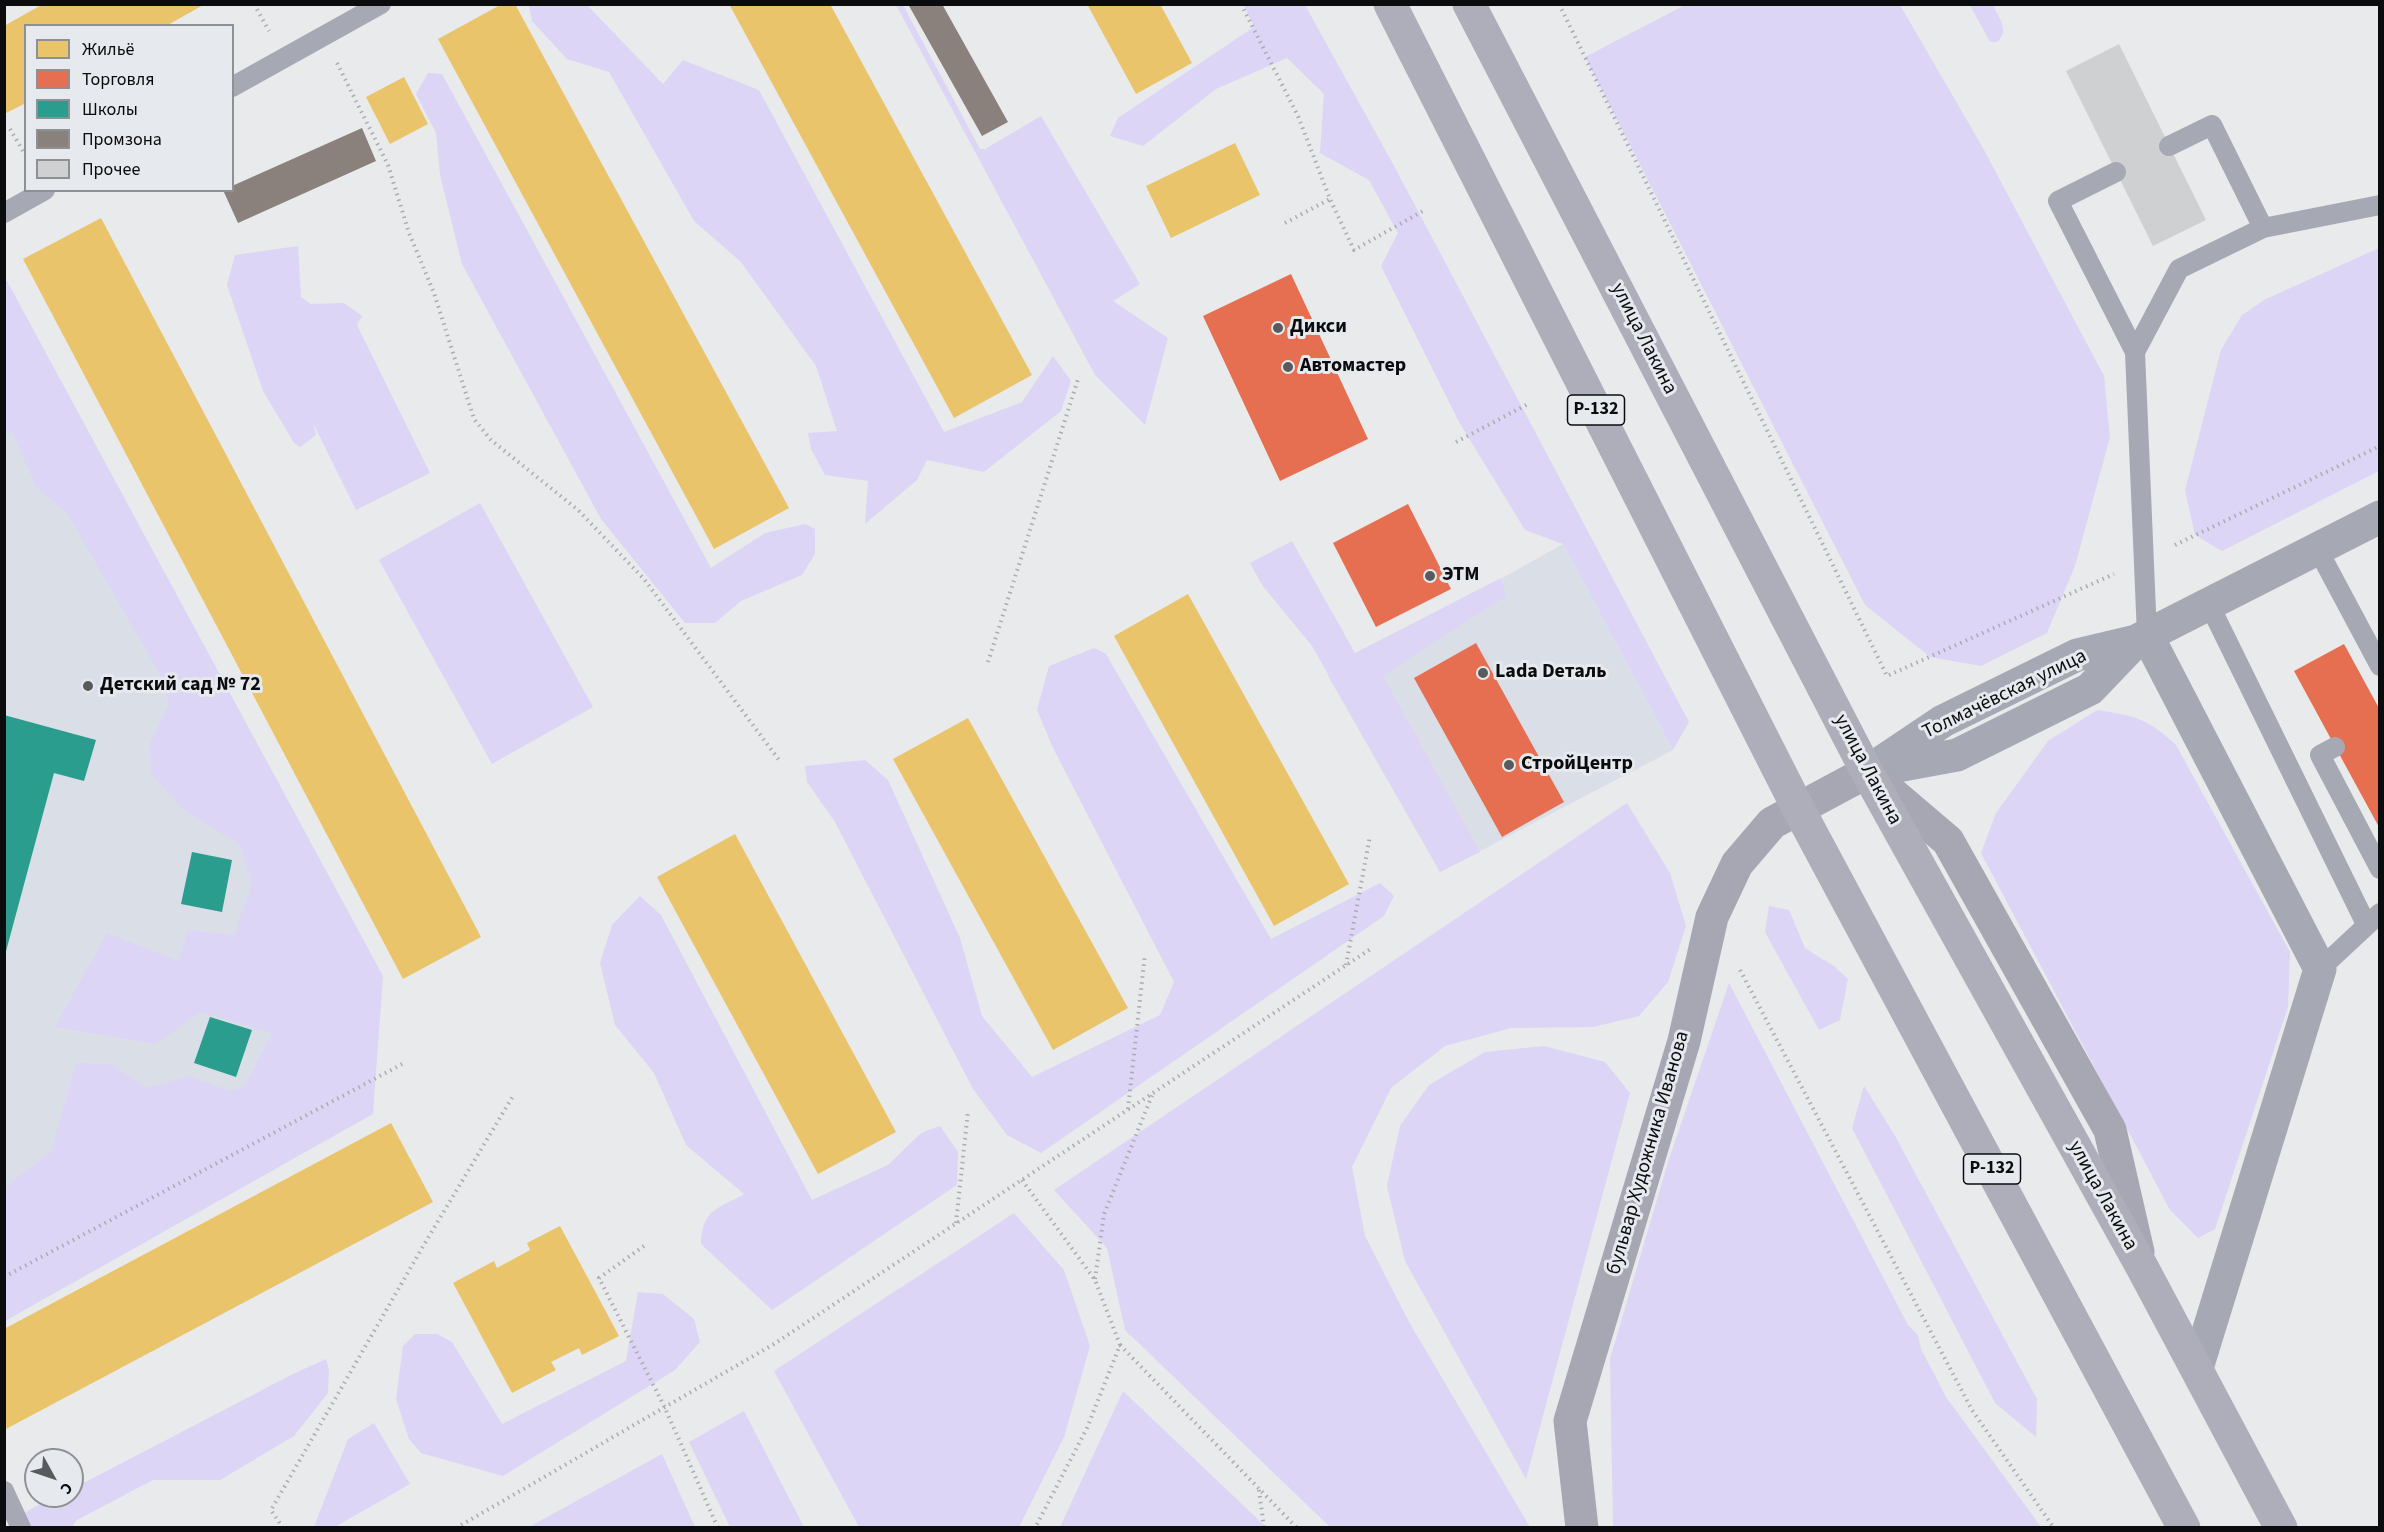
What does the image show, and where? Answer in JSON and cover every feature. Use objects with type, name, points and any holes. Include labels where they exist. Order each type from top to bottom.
[{"type":"highway","name":"Р-132","points":[[1390,4],[1799,810],[2184,1527]]},
{"type":"highway","name":"улица Лакина","points":[[1469,4],[1867,772],[2142,1267],[2282,1527]]},
{"type":"street","name":"Толмачёвская улица","points":[[1867,772],[1943,721],[2077,655],[2142,638],[2379,517]]},
{"type":"street","points":[[2142,638],[2320,969],[2197,1368]]},
{"type":"street","name":"бульвар Художника Иванова","points":[[1582,1527],[1570,1421],[1684,1041],[1712,917],[1737,864],[1772,823],[1867,772]]},
{"type":"lane","points":[[234,86],[381,4]]},
{"type":"lane","points":[[2169,146],[2212,125],[2263,228]]},
{"type":"lane","points":[[2116,172],[2058,201],[2135,352],[2142,638]]},
{"type":"lane","points":[[4,213],[41,192]]},
{"type":"lane","points":[[2135,352],[2179,269],[2263,228],[2379,205]]},
{"type":"lane","points":[[2317,548],[2379,666]]},
{"type":"lane","points":[[2209,604],[2373,919],[2320,969]]},
{"type":"lane","points":[[2335,747],[2319,755],[2379,869]]},
{"type":"lane","points":[[4,1491],[21,1527]]},
{"type":"path","points":[[254,4],[270,33]]},
{"type":"path","points":[[1241,4],[1298,116],[1330,199],[1354,250],[1423,211]]},
{"type":"path","points":[[1559,4],[1887,676],[1905,668]]},
{"type":"path","points":[[324,36],[388,165],[409,233],[434,293],[474,419],[491,440],[578,510],[644,579],[779,759]]},
{"type":"path","points":[[10,129],[24,153]]},
{"type":"path","points":[[1286,223],[1330,199]]},
{"type":"path","points":[[988,662],[1079,376]]},
{"type":"path","points":[[1456,442],[1530,403]]},
{"type":"path","points":[[1346,965],[1371,836]]},
{"type":"path","points":[[456,1527],[774,1344],[1372,948]]},
{"type":"path","points":[[1128,1109],[1145,954]]},
{"type":"path","points":[[1740,969],[1972,1410],[2054,1527]]},
{"type":"path","points":[[4,1276],[406,1062]]},
{"type":"path","points":[[1095,1280],[1104,1214],[1154,1093]]},
{"type":"path","points":[[283,1527],[270,1510],[513,1096]]},
{"type":"path","points":[[956,1223],[968,1111]]},
{"type":"path","points":[[1022,1180],[1095,1280],[1120,1345],[1297,1527]]},
{"type":"path","points":[[644,1245],[599,1278],[665,1408],[718,1527]]},
{"type":"path","points":[[1035,1527],[1087,1428],[1120,1345]]},
{"type":"path","points":[[1259,1489],[1264,1527]]},
{"type":"shaded area","points":[[529,5],[587,5],[663,84],[683,60],[759,90],[944,432],[1022,402],[1053,356],[1071,381],[1061,411],[984,472],[927,460],[917,480],[865,524],[868,481],[825,475],[811,449],[808,433],[837,431],[816,366],[741,262],[694,221],[609,72],[567,59],[532,21]]},
{"type":"shaded area","points":[[896,5],[903,5],[980,149],[985,149],[1041,116],[1140,284],[1113,301],[1168,338],[1145,425],[1095,375]]},
{"type":"shaded area","points":[[1244,5],[1305,5],[1393,164],[1689,722],[1673,750],[1563,544],[1525,530],[1459,422],[1381,266],[1398,233],[1369,180],[1320,153],[1324,94],[1287,58],[1216,89],[1143,146],[1110,136],[1118,118],[1254,27]]},
{"type":"shaded area","points":[[1685,5],[1900,5],[1983,148],[2104,376],[2110,437],[2075,566],[2047,633],[1981,666],[1930,657],[1865,605],[1585,57]]},
{"type":"shaded area","points":[[1970,5],[1993,5],[2003,29],[2001,38],[1997,42],[1990,42]]},
{"type":"shaded area","points":[[428,73],[442,74],[711,568],[765,533],[805,524],[815,529],[815,554],[802,575],[741,601],[715,623],[685,623],[601,519],[462,264],[440,175],[436,133],[416,94]]},
{"type":"shaded area","points":[[298,246],[301,297],[311,304],[344,303],[362,316],[357,325],[430,473],[356,510],[313,423],[316,435],[300,447],[294,443],[263,391],[227,285],[235,255]]},
{"type":"shaded area","points":[[2379,248],[2379,471],[2222,551],[2195,535],[2185,490],[2221,350],[2242,315],[2266,299]]},
{"type":"shaded area","points":[[5,281],[383,976],[373,1114],[5,1321],[5,1187],[51,1152],[76,1063],[111,1064],[147,1088],[190,1076],[230,1091],[245,1086],[272,1033],[201,1012],[155,1044],[55,1027],[107,933],[178,961],[188,930],[234,935],[252,883],[239,844],[184,810],[151,774],[150,743],[169,704],[161,676],[67,513],[37,488],[13,434],[5,431]]},
{"type":"shaded area","name":"Детский сад № 72","points":[[4,370],[339,1002],[314,1080],[4,1231]]},
{"type":"shaded area","points":[[480,503],[593,707],[492,764],[379,560]]},
{"type":"shaded area","points":[[1292,541],[1355,653],[1501,578],[1506,596],[1383,676],[1480,852],[1440,872],[1312,646],[1262,585],[1250,563]]},
{"type":"shaded area","points":[[1563,544],[1673,750],[1440,872],[1328,676]]},
{"type":"shaded area","points":[[1094,648],[1106,654],[1271,939],[1380,883],[1394,896],[1384,916],[1041,1153],[1007,1135],[973,1089],[835,822],[807,782],[805,766],[865,760],[888,780],[960,938],[982,1016],[1032,1077],[1160,1015],[1174,982],[1053,748],[1037,710],[1049,666]]},
{"type":"shaded area","points":[[2097,710],[2140,720],[2157,729],[2176,745],[2290,952],[2288,1007],[2215,1229],[2198,1238],[2170,1210],[1981,853],[1996,813],[2048,741]]},
{"type":"shaded area","points":[[1627,803],[1670,873],[1686,926],[1668,982],[1639,1016],[1593,1027],[1511,1028],[1445,1046],[1391,1088],[1352,1167],[1365,1236],[1409,1322],[1530,1527],[1330,1527],[1125,1330],[1107,1248],[1054,1190]]},
{"type":"shaded area","points":[[640,896],[661,915],[812,1200],[888,1165],[921,1133],[940,1126],[958,1152],[957,1185],[772,1310],[701,1244],[702,1232],[708,1216],[744,1194],[686,1145],[654,1073],[615,1025],[600,963],[612,925]]},
{"type":"shaded area","points":[[1769,906],[1789,910],[1805,948],[1835,967],[1848,979],[1840,1020],[1819,1030],[1765,932]]},
{"type":"shaded area","points":[[1729,983],[1908,1325],[1918,1335],[1921,1349],[1946,1397],[2041,1527],[1613,1527],[1610,1359],[1668,1162]]},
{"type":"shaded area","points":[[1544,1046],[1605,1062],[1630,1093],[1526,1479],[1405,1261],[1387,1186],[1400,1126],[1429,1085],[1485,1052]]},
{"type":"shaded area","points":[[1864,1086],[1894,1134],[2037,1399],[2036,1437],[1995,1403],[1852,1128]]},
{"type":"shaded area","points":[[1014,1213],[1064,1270],[1090,1346],[1064,1437],[1019,1527],[859,1527],[774,1371]]},
{"type":"shaded area","points":[[638,1292],[663,1294],[694,1319],[700,1342],[675,1370],[503,1476],[421,1453],[409,1439],[396,1399],[403,1346],[415,1334],[437,1334],[452,1342],[502,1424],[626,1361]]},
{"type":"shaded area","points":[[326,1359],[329,1369],[328,1393],[294,1436],[220,1480],[153,1480],[77,1520],[72,1527],[7,1528],[34,1508],[84,1508],[84,1483]]},
{"type":"shaded area","points":[[1123,1391],[1266,1527],[1060,1527]]},
{"type":"shaded area","points":[[744,1411],[804,1527],[730,1527],[689,1442]]},
{"type":"shaded area","points":[[374,1423],[410,1484],[335,1527],[314,1527],[348,1439]]},
{"type":"shaded area","points":[[662,1454],[695,1527],[529,1527]]},
{"type":"building: Жильё","points":[[43,4],[205,4],[170,24],[24,24],[24,104],[4,114],[4,26]]},
{"type":"building: Жильё","points":[[502,4],[515,4],[789,508],[714,549],[438,39]]},
{"type":"building: Жильё","points":[[729,4],[830,4],[1032,375],[954,418]]},
{"type":"building: Жильё","points":[[1087,4],[1160,4],[1192,63],[1136,94]]},
{"type":"building: Жильё","points":[[404,77],[428,124],[390,144],[366,97]]},
{"type":"building: Жильё","points":[[1235,143],[1260,195],[1171,238],[1146,186]]},
{"type":"building: Жильё","points":[[101,218],[481,937],[403,979],[23,259]]},
{"type":"building: Жильё","points":[[1188,594],[1349,884],[1274,926],[1114,636]]},
{"type":"building: Жильё","points":[[968,718],[1128,1008],[1053,1050],[893,759]]},
{"type":"building: Жильё","points":[[735,834],[896,1132],[818,1174],[657,877]]},
{"type":"building: Жильё","points":[[391,1123],[433,1202],[4,1430],[4,1329]]},
{"type":"building: Жильё","points":[[560,1226],[619,1336],[582,1355],[579,1348],[551,1362],[556,1370],[512,1393],[453,1283],[494,1261],[497,1268],[530,1250],[527,1243]]},
{"type":"building: Торговля","points":[[1291,274],[1368,439],[1280,481],[1203,316]]},
{"type":"building: Торговля","points":[[1408,504],[1451,589],[1376,627],[1333,543]]},
{"type":"building: Торговля","points":[[1476,643],[1564,802],[1502,837],[1414,678]]},
{"type":"building: Торговля","points":[[2344,644],[2380,710],[2380,829],[2294,671]]},
{"type":"building: Школы","name":"Детский сад № 72","points":[[4,715],[96,740],[84,781],[54,773],[5,955]]},
{"type":"building: Школы","points":[[192,852],[232,860],[222,912],[181,904]]},
{"type":"building: Школы","points":[[210,1017],[252,1030],[236,1077],[194,1063]]},
{"type":"building: Промзона","points":[[908,4],[942,4],[1008,122],[982,136]]},
{"type":"building: Промзона","points":[[362,128],[376,161],[238,223],[224,192],[234,192],[234,185]]},
{"type":"building: Прочее","points":[[2119,44],[2206,220],[2153,246],[2066,71]]},
{"type":"place","name":"Дикси","points":[[1278,328]]},
{"type":"place","name":"Автомастер","points":[[1288,367]]},
{"type":"place","name":"ЭТМ","points":[[1430,576]]},
{"type":"place","name":"Lada Dеталь","points":[[1483,673]]},
{"type":"place","name":"Детский сад № 72","points":[[88,686]]},
{"type":"place","name":"СтройЦентр","points":[[1509,765]]}]
